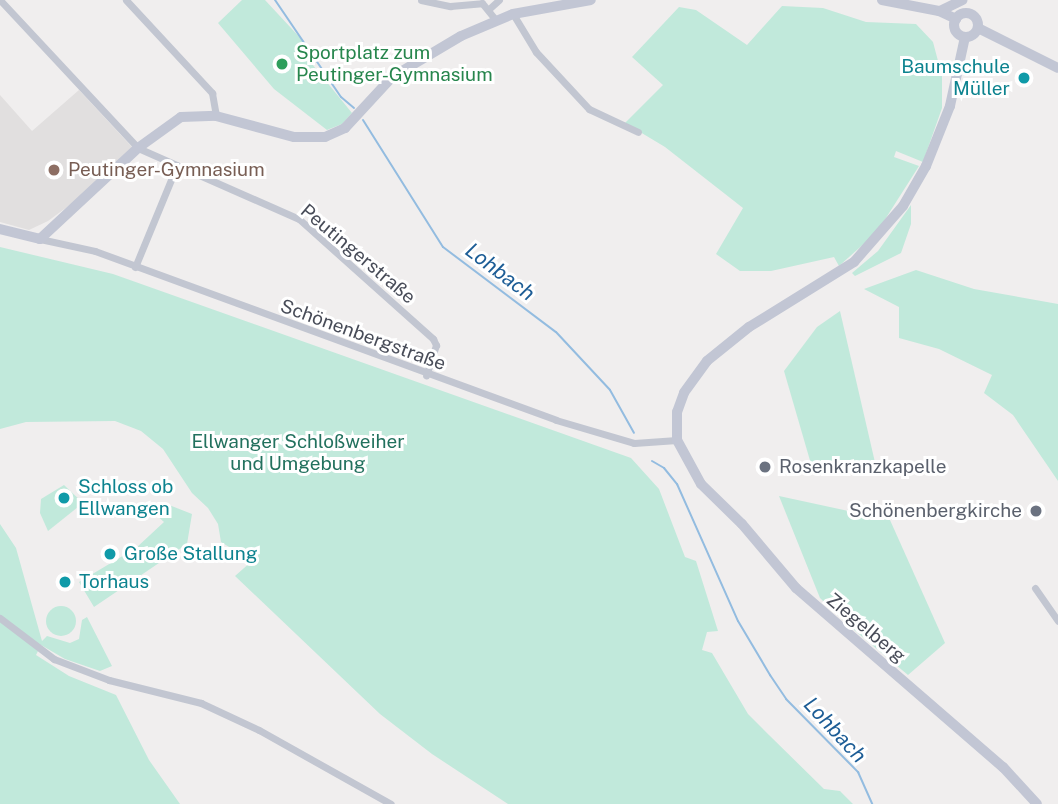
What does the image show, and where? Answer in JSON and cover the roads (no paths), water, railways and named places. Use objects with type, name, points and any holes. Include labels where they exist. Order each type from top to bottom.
[{"type":"main road","points":[[0,229],[40,239],[138,148],[181,117],[216,116],[293,137],[337,133],[392,78],[496,20],[554,3],[591,0]]},
{"type":"main road","points":[[882,0],[939,11],[956,19]]},
{"type":"main road","points":[[939,11],[962,0]]},
{"type":"main road","points":[[967,13],[968,0]]},
{"type":"main road","points":[[956,19],[967,13]]},
{"type":"main road","points":[[967,13],[976,19],[978,28]]},
{"type":"main road","points":[[956,19],[956,30],[965,37]]},
{"type":"main road","points":[[677,440],[677,412],[684,393],[707,361],[749,327],[854,262],[903,206],[926,166],[950,106],[965,37],[978,28]]},
{"type":"main road","points":[[978,28],[1058,68]]},
{"type":"main road","points":[[0,235],[15,234]]},
{"type":"main road","name":"Ziegelberg","points":[[677,440],[701,484],[824,616],[1022,784],[1037,804]]},
{"type":"street","name":"Peutingerstraße","points":[[0,0],[138,148],[299,219],[433,339],[436,345],[426,375]]},
{"type":"street","points":[[125,0],[212,93],[216,116]]},
{"type":"street","points":[[421,0],[450,6],[482,3],[490,8],[496,20]]},
{"type":"street","points":[[490,8],[499,0]]},
{"type":"street","points":[[513,14],[536,52],[589,110],[638,132]]},
{"type":"street","points":[[135,267],[177,165]]},
{"type":"street","name":"Schönenbergstraße","points":[[40,239],[95,251],[426,375],[634,443],[677,440]]},
{"type":"street","points":[[1035,588],[1058,621]]},
{"type":"street","points":[[0,618],[54,659],[232,717],[391,804]]},
{"type":"waterway","name":"Lohbach","points":[[275,0],[341,97],[354,108]]},
{"type":"waterway","name":"Lohbach","points":[[363,120],[443,247],[556,332],[610,390],[634,433]]},
{"type":"waterway","name":"Lohbach","points":[[652,461],[664,468],[677,484],[738,621],[770,675],[786,699],[858,772],[872,804]]},
{"type":"place","name":"Sportplatz zum Peutinger-Gymnasium","points":[[282,64]]},
{"type":"place","name":"Baumschule Müller","points":[[1024,78]]},
{"type":"place","name":"Peutinger-Gymnasium","points":[[54,170]]},
{"type":"place","name":"Rosenkranzkapelle","points":[[765,467]]},
{"type":"place","name":"Schloss ob Ellwangen","points":[[64,498]]},
{"type":"place","name":"Schönenbergkirche","points":[[1036,511]]},
{"type":"place","name":"Große Stallung","points":[[110,554]]},
{"type":"place","name":"Torhaus","points":[[65,582]]},
{"type":"park label","name":"Ellwanger Schloßweiher und Umgebung","points":[[298,453]]}]
